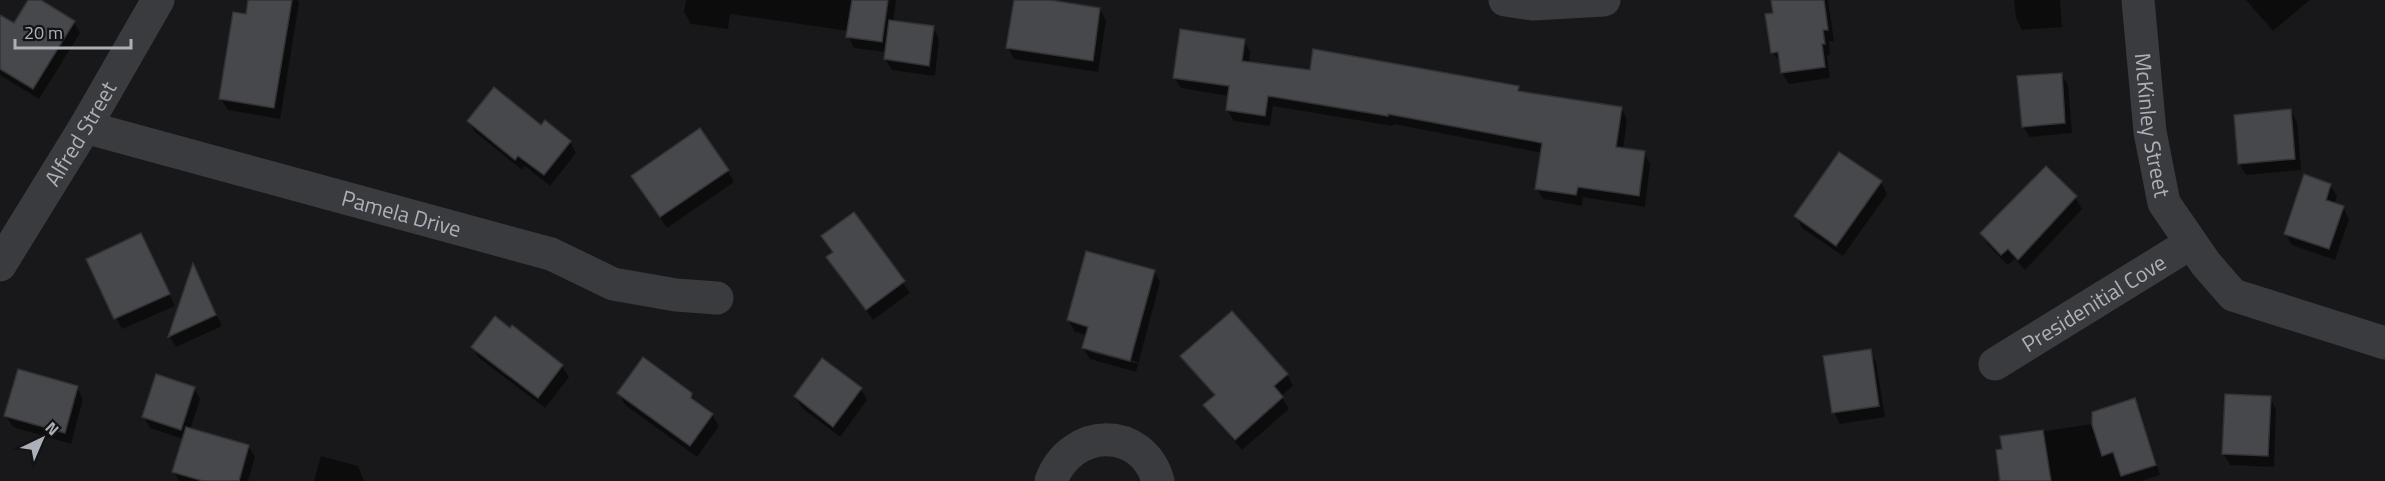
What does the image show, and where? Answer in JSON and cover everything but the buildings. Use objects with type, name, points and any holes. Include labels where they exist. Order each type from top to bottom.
[{"type":"street","name":"Alfred Street","points":[[0,265],[85,127],[158,0]]},
{"type":"street","points":[[1505,0],[1533,4],[1604,0]]},
{"type":"street","name":"McKinley Street","points":[[2138,0],[2150,132],[2164,203],[2191,243],[2233,294],[2385,343]]},
{"type":"street","name":"Pamela Drive","points":[[85,127],[551,254],[613,284],[676,295],[717,298]]},
{"type":"street","name":"Presidenitial Cove","points":[[1995,364],[2191,243]]},
{"type":"street","points":[[1051,481],[1056,467],[1068,453],[1084,443],[1102,439],[1120,442],[1136,450],[1149,462],[1158,481]]}]
